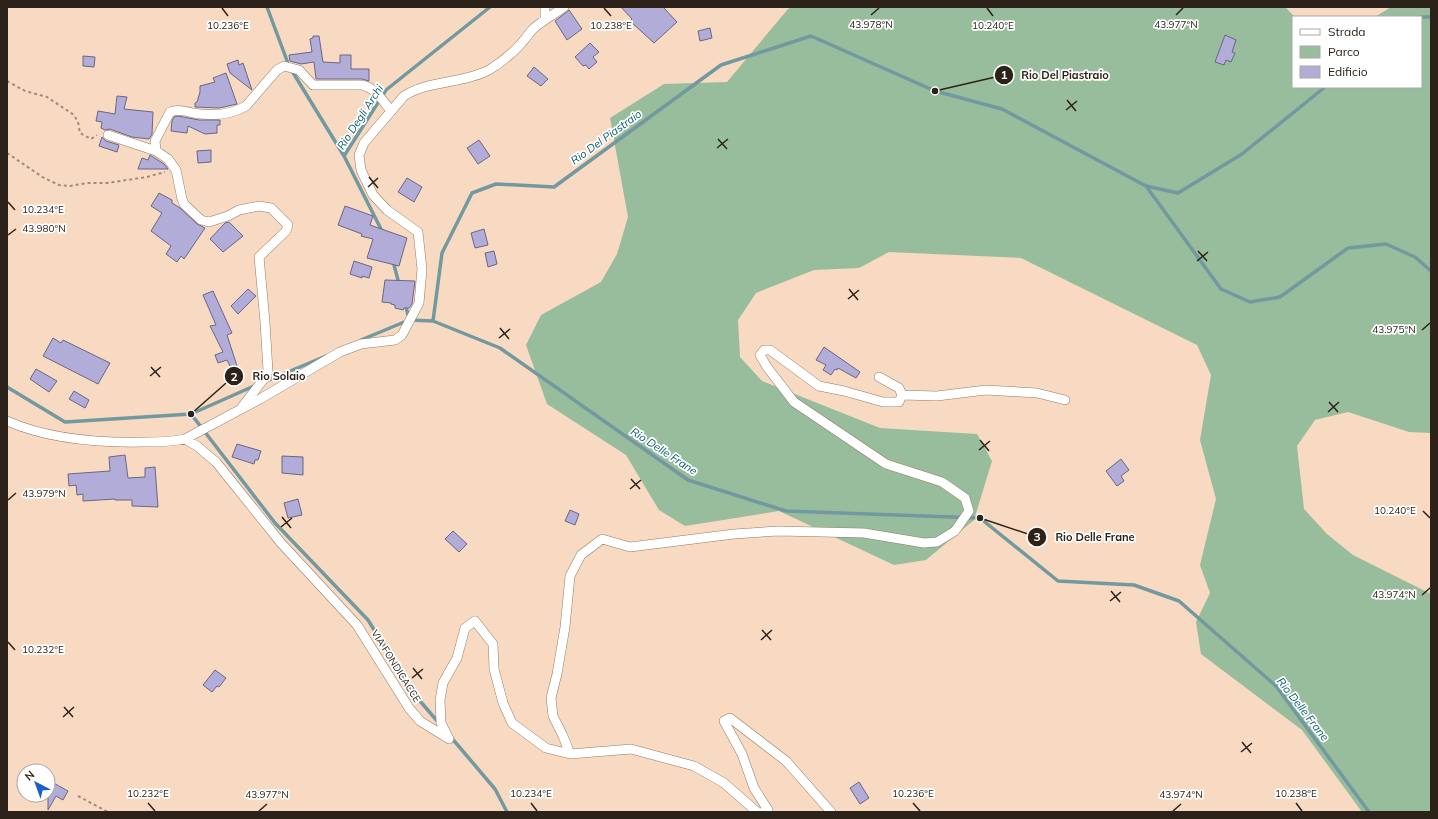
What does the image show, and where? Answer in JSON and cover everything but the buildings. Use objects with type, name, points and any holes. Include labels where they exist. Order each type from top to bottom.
[{"type":"street","points":[[545,7],[546,19]]},
{"type":"street","points":[[7,421],[15,425],[54,435],[85,440],[173,442],[185,439],[240,408],[260,399],[340,352],[361,344],[395,340],[402,335],[419,303],[422,269],[418,232],[387,210],[373,195],[361,170],[359,155],[364,143],[404,96],[422,88],[460,80],[490,69],[518,47],[533,30],[546,19],[564,7]]},
{"type":"street","points":[[156,152],[155,141],[170,112],[186,111],[217,115],[239,110],[246,106],[277,70],[284,66],[299,70],[313,85],[362,85],[369,87],[373,89],[391,111]]},
{"type":"street","points":[[108,135],[156,152],[168,159],[176,170],[182,199],[190,211],[201,220],[209,222],[244,209],[264,206],[271,208],[288,225],[286,231],[259,257],[268,371],[263,380],[240,408]]},
{"type":"street","points":[[570,754],[553,716],[551,698],[558,674],[566,627],[570,576],[581,555],[602,540],[630,547],[734,534],[778,531],[864,533],[924,543],[937,542],[955,531],[969,511],[966,498],[942,482],[886,464],[794,402],[767,367],[760,355],[764,350],[770,350],[819,386],[844,391],[883,402],[899,402],[902,395],[899,388],[878,377]]},
{"type":"street","points":[[902,395],[938,396],[986,390],[1037,393],[1065,400]]},
{"type":"street","name":"VIA FONDICACCE","points":[[185,439],[197,446],[216,462],[281,543],[357,625],[409,708],[420,721],[449,739],[442,723],[440,700],[443,683],[456,658],[465,628],[475,621],[493,644],[494,669],[503,703],[512,724],[546,748],[570,754],[631,749],[694,766],[724,783],[757,812]]},
{"type":"street","points":[[763,812],[768,810],[754,788],[742,754],[724,721],[730,718],[786,761],[831,812]]},
{"type":"path","points":[[7,81],[25,91],[48,98],[74,115],[78,122],[80,133],[91,139],[100,133],[108,135]]},
{"type":"path","points":[[7,153],[44,178],[59,185],[70,186],[87,183],[107,183],[147,177],[176,170]]},
{"type":"path","points":[[78,796],[108,812]]},
{"type":"green space","points":[[792,7],[1285,7],[1294,16],[1292,16],[1292,88],[1422,88],[1422,16],[1377,16],[1391,7],[1431,7],[1431,433],[1409,432],[1348,412],[1315,420],[1297,446],[1304,509],[1327,534],[1353,555],[1431,594],[1431,812],[1362,812],[1302,730],[1201,654],[1196,622],[1210,593],[1200,565],[1216,499],[1200,440],[1211,375],[1197,345],[1021,258],[889,252],[859,268],[814,270],[756,293],[738,320],[740,357],[762,381],[880,428],[977,434],[992,461],[974,520],[926,560],[894,565],[779,511],[685,526],[659,510],[626,455],[547,404],[526,345],[541,315],[601,282],[617,254],[628,217],[610,118],[664,84],[727,82],[788,9]]},
{"type":"waterway","points":[[267,7],[289,66],[344,156]]},
{"type":"waterway","name":"Rio Degli Archi","points":[[383,233],[344,156],[386,90],[490,7]]},
{"type":"waterway","points":[[1422,17],[1431,17]]},
{"type":"waterway","name":"Rio Del Piastraio","points":[[433,321],[442,253],[472,193],[496,184],[554,187],[721,65],[811,36],[935,91],[1002,109],[1146,186],[1221,289],[1250,302],[1280,297],[1348,248],[1386,244],[1415,257],[1431,271]]},
{"type":"waterway","points":[[1146,186],[1178,193],[1242,154],[1324,88]]},
{"type":"waterway","name":"Rio Degli Archi","points":[[393,261],[399,284]]},
{"type":"waterway","name":"Rio Degli Archi","points":[[405,303],[409,319]]},
{"type":"waterway","name":"Rio Delle Frane","points":[[361,340],[409,320],[433,321],[500,348],[688,480],[786,511],[980,518],[1058,581],[1134,585],[1179,601],[1276,686],[1369,812]]},
{"type":"waterway","points":[[264,382],[326,356]]},
{"type":"waterway","points":[[7,387],[65,422],[191,414],[254,386]]},
{"type":"waterway","points":[[191,414],[275,523],[368,620],[414,694],[438,722]]},
{"type":"waterway","points":[[450,736],[495,789],[507,812]]},
{"type":"place","name":"Rio Del Piastraio","points":[[935,91]]},
{"type":"place","name":"Rio Solaio","points":[[191,414]]},
{"type":"place","name":"Rio Delle Frane","points":[[980,518]]}]
